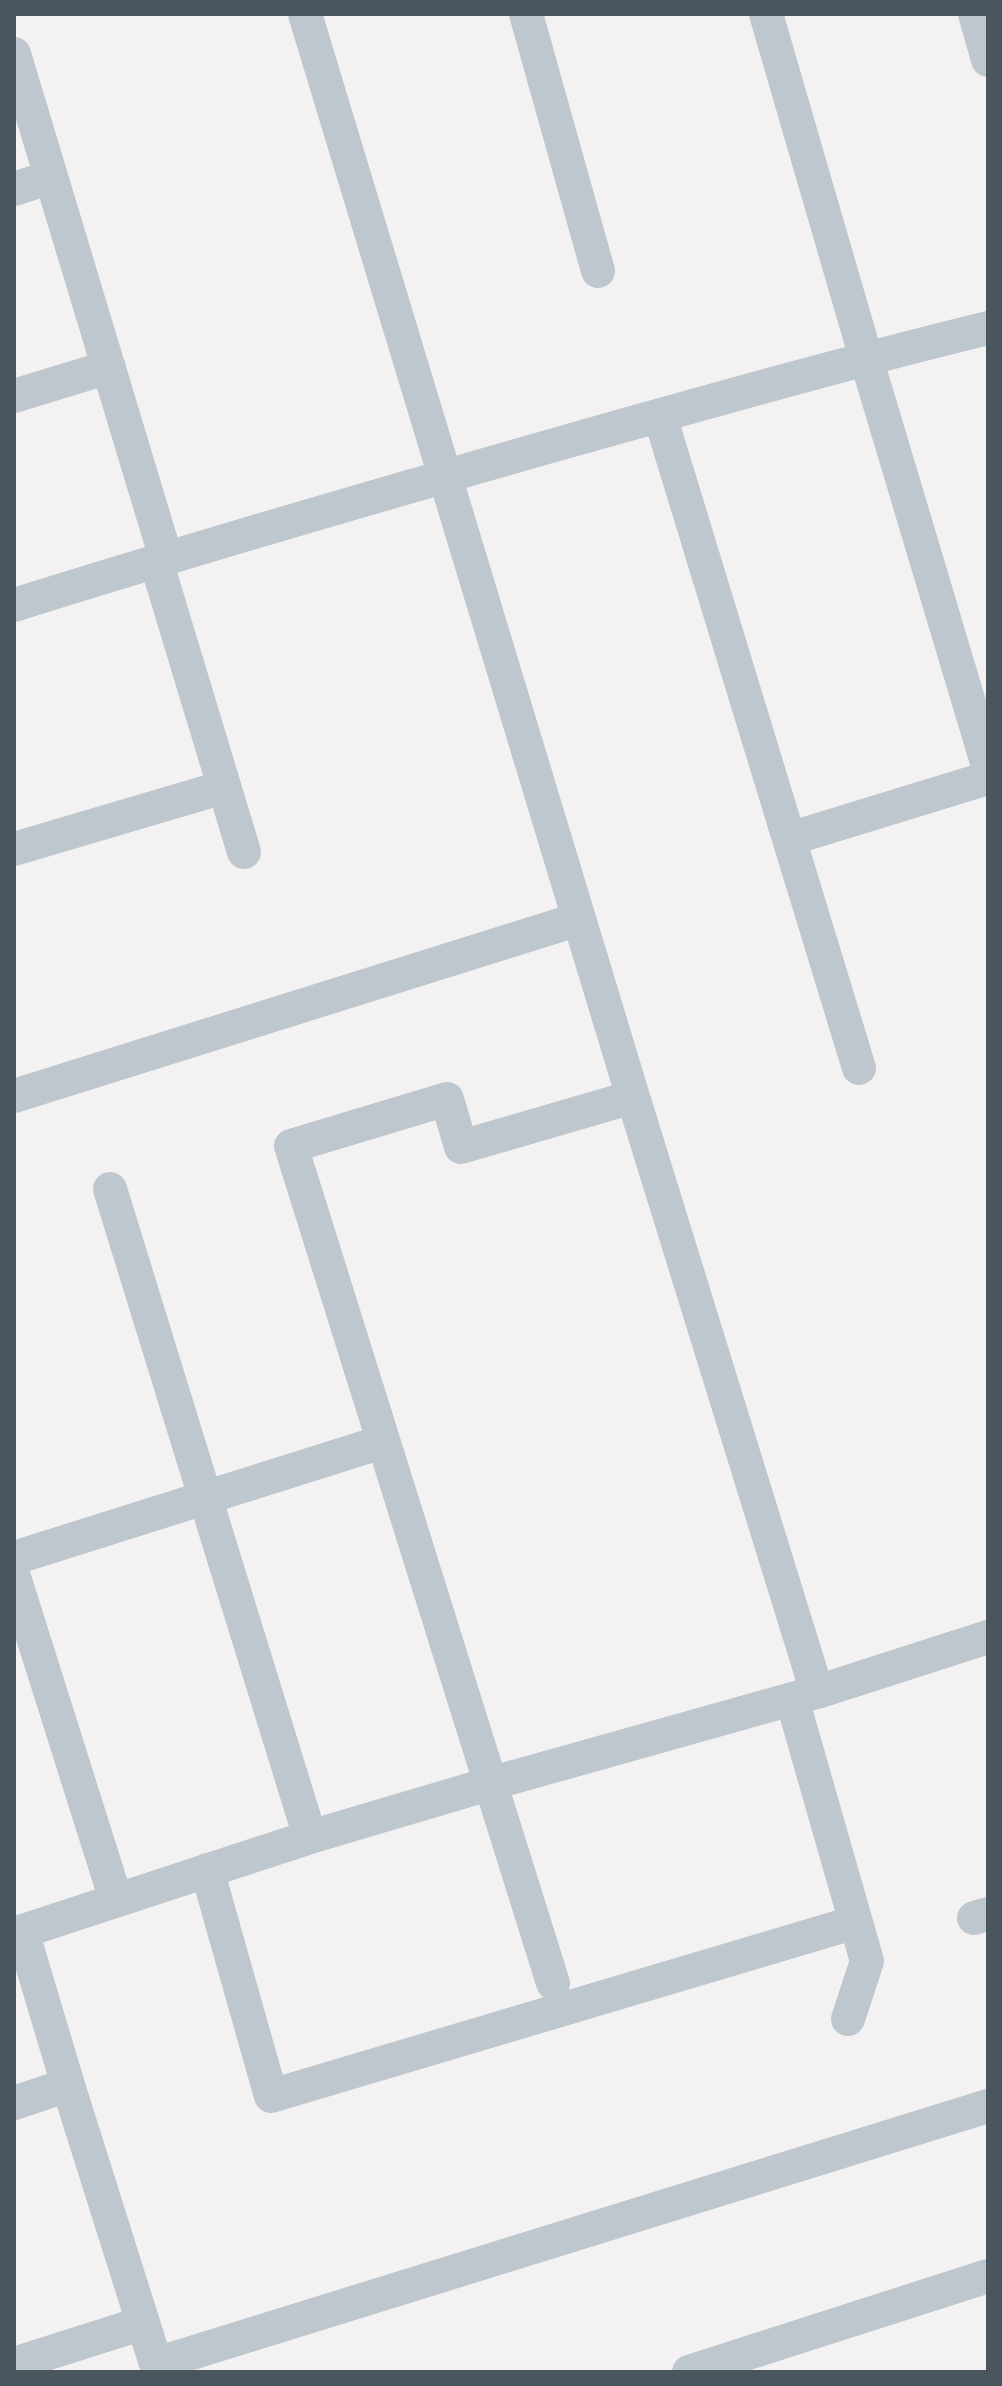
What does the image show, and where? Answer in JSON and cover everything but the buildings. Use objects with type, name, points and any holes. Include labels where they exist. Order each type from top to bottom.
[{"type":"street","points":[[305,14],[633,1097],[804,1696],[867,1961],[848,2019]]},
{"type":"street","points":[[526,14],[598,271]]},
{"type":"street","points":[[766,14],[988,766]]},
{"type":"street","points":[[975,14],[988,60]]},
{"type":"street","points":[[14,54],[109,367],[244,852]]},
{"type":"street","points":[[14,189],[51,177]]},
{"type":"street","points":[[14,605],[445,476],[866,358],[988,328]]},
{"type":"street","points":[[14,396],[109,367]]},
{"type":"street","points":[[660,416],[859,1068]]},
{"type":"street","points":[[789,839],[988,778]]},
{"type":"street","points":[[14,849],[224,787]]},
{"type":"street","points":[[14,1096],[579,919]]},
{"type":"street","points":[[553,1983],[291,1146],[447,1099],[461,1147],[633,1097]]},
{"type":"street","points":[[110,1189],[310,1837]]},
{"type":"street","points":[[14,1558],[382,1442]]},
{"type":"street","points":[[14,1577],[116,1900]]},
{"type":"street","points":[[988,1637],[804,1696],[310,1837],[18,1932],[157,2368],[988,2106]]},
{"type":"street","points":[[207,1870],[271,2096],[856,1922]]},
{"type":"street","points":[[14,2103],[68,2085]]},
{"type":"street","points":[[689,2372],[988,2276]]},
{"type":"street","points":[[14,2364],[143,2323]]}]
